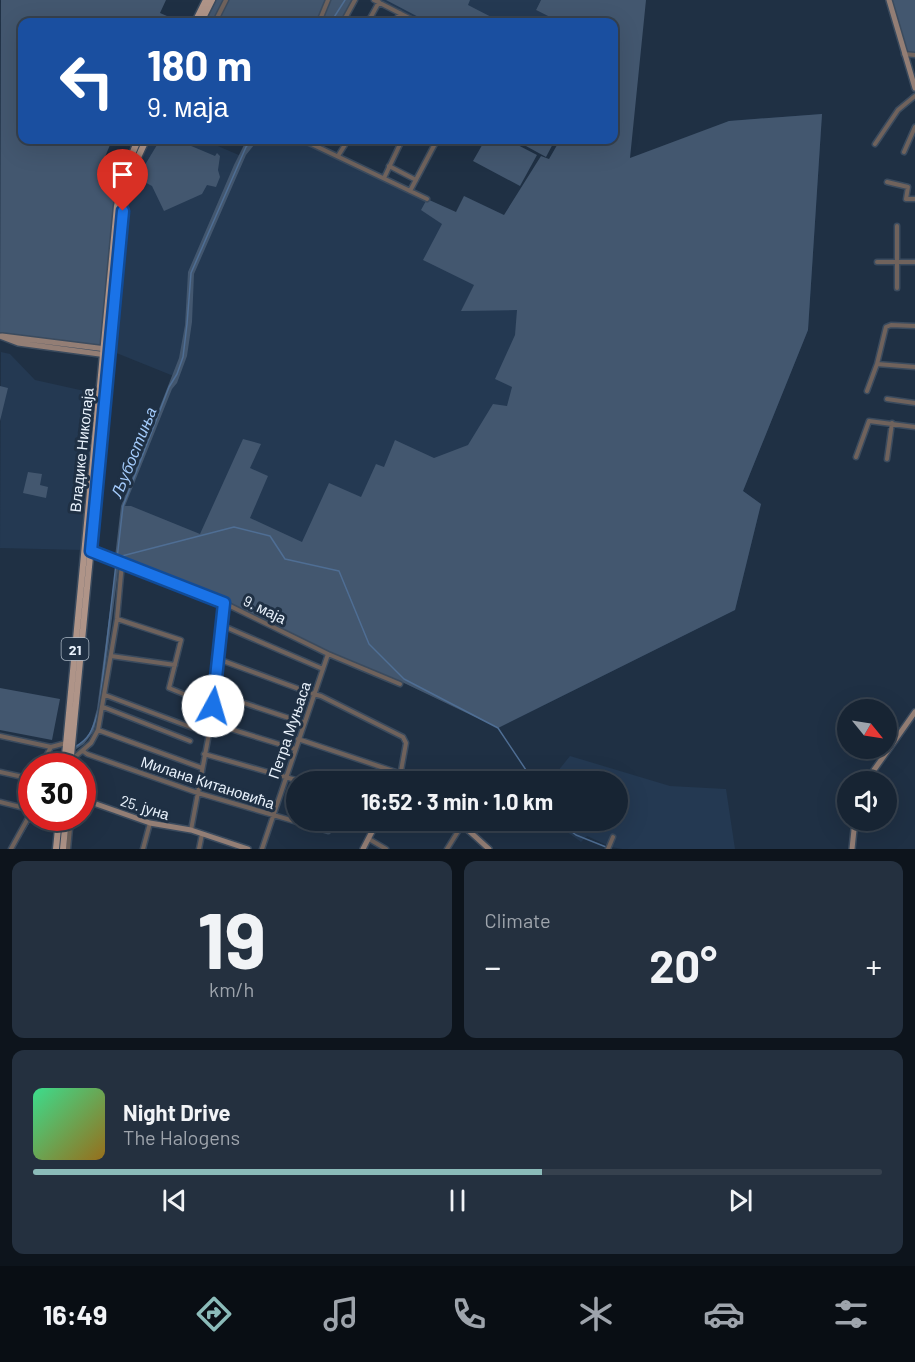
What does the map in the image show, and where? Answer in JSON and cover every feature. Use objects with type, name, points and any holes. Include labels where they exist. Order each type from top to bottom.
[{"type":"main road","points":[[197,18],[206,0]]},
{"type":"main road","points":[[203,18],[212,0]]},
{"type":"main road","name":"Владике Николаја","points":[[67,753],[91,551],[117,206],[124,173],[136,144]]},
{"type":"main road","name":"Владике Николаја","points":[[71,753],[69,744],[83,550],[106,352],[125,197],[130,175],[144,144]]},
{"type":"main road","points":[[56,849],[58,831]]},
{"type":"main road","points":[[63,849],[65,831]]},
{"type":"street","points":[[217,18],[226,0]]},
{"type":"street","points":[[321,18],[328,0]]},
{"type":"street","points":[[345,18],[355,0]]},
{"type":"street","points":[[889,0],[903,54],[915,88]]},
{"type":"street","points":[[370,18],[376,1],[406,18]]},
{"type":"street","points":[[397,18],[399,13]]},
{"type":"street","points":[[903,54],[915,55]]},
{"type":"street","points":[[875,144],[898,110],[915,96]]},
{"type":"street","points":[[904,152],[915,127]]},
{"type":"street","points":[[315,144],[427,199]]},
{"type":"street","points":[[338,156],[346,144]]},
{"type":"street","points":[[384,178],[400,144]]},
{"type":"street","points":[[410,191],[435,144]]},
{"type":"street","points":[[389,166],[416,180]]},
{"type":"street","points":[[887,182],[908,187],[906,199],[915,199]]},
{"type":"street","points":[[897,226],[897,288]]},
{"type":"street","points":[[877,262],[915,262]]},
{"type":"street","points":[[867,391],[877,364],[885,329],[891,325],[915,326]]},
{"type":"street","points":[[0,336],[18,343],[106,352]]},
{"type":"street","points":[[877,364],[915,367]]},
{"type":"street","points":[[887,399],[915,403]]},
{"type":"street","points":[[856,457],[869,421],[915,427]]},
{"type":"street","points":[[887,459],[892,423]]},
{"type":"street","name":"9. маја","points":[[83,550],[113,559],[224,603],[328,654],[400,684]]},
{"type":"street","points":[[80,753],[94,740],[98,730],[117,619],[122,563]]},
{"type":"street","points":[[191,830],[211,723],[224,603]]},
{"type":"street","points":[[117,619],[182,641],[169,688],[213,706]]},
{"type":"street","points":[[221,625],[323,669]]},
{"type":"street","name":"Петра Муњаса","points":[[288,771],[328,654]]},
{"type":"street","points":[[111,656],[175,665]]},
{"type":"street","points":[[218,659],[323,697],[404,738],[405,748],[399,771]]},
{"type":"street","points":[[214,693],[304,723]]},
{"type":"street","points":[[105,695],[193,728]]},
{"type":"street","points":[[103,707],[190,741]]},
{"type":"street","points":[[874,771],[915,712]]},
{"type":"street","points":[[211,723],[295,749]]},
{"type":"street","points":[[98,730],[202,768]]},
{"type":"street","points":[[0,736],[51,747],[69,744]]},
{"type":"street","points":[[298,739],[393,771]]},
{"type":"street","points":[[48,753],[51,747]]},
{"type":"street","name":"Милана Китановића","points":[[83,751],[198,793],[286,819]]},
{"type":"street","points":[[204,754],[286,776]]},
{"type":"street","points":[[0,772],[18,776]]},
{"type":"street","name":"Петра Муњаса","points":[[262,849],[286,776]]},
{"type":"street","points":[[0,802],[18,806]]},
{"type":"street","name":"25. јуна","points":[[96,804],[150,823],[191,830],[224,846],[248,849]]},
{"type":"street","points":[[143,849],[150,823]]},
{"type":"street","points":[[11,849],[21,831]]},
{"type":"street","points":[[68,849],[70,831]]},
{"type":"street","points":[[363,849],[373,831]]},
{"type":"street","points":[[447,849],[456,831]]},
{"type":"street","points":[[469,831],[487,848]]},
{"type":"street","points":[[852,849],[854,831]]},
{"type":"street","points":[[199,849],[202,834]]},
{"type":"street","points":[[608,849],[613,837]]},
{"type":"street","points":[[369,839],[386,849]]},
{"type":"shaded area","points":[[1,0],[166,0],[160,13],[172,18],[18,18],[18,144],[110,144],[98,174],[120,186],[103,348],[0,336]]},
{"type":"shaded area","points":[[214,0],[355,0],[345,18],[205,18]]},
{"type":"shaded area","points":[[374,0],[541,0],[536,10],[552,18],[409,18]]},
{"type":"shaded area","points":[[386,0],[470,0],[468,5],[493,18],[420,18]]},
{"type":"shaded area","points":[[541,0],[646,0],[630,158],[729,121],[822,114],[808,330],[743,491],[761,504],[735,610],[498,728],[402,682],[328,654],[224,603],[122,563],[120,557],[102,695],[94,731],[84,744],[70,753],[66,753],[84,740],[92,727],[97,709],[116,565],[121,506],[179,358],[185,325],[188,272],[244,145],[255,144],[246,155],[194,274],[192,322],[187,356],[125,506],[131,506],[200,534],[243,439],[261,444],[250,468],[268,476],[250,518],[302,542],[329,483],[361,497],[376,464],[384,467],[395,440],[434,458],[468,445],[493,404],[507,406],[512,387],[495,379],[515,335],[517,310],[461,311],[474,285],[423,260],[442,224],[421,210],[427,199],[456,212],[464,196],[504,215],[541,156],[549,159],[558,144],[618,144],[618,18],[552,18],[536,10]]},
{"type":"shaded area","points":[[889,0],[915,0],[915,55],[904,54]]},
{"type":"shaded area","points":[[822,114],[808,330],[743,491],[761,504],[735,610],[498,728],[402,682],[328,654],[123,506],[176,374],[171,375],[109,350],[125,197],[145,144],[213,144],[241,156],[249,144],[311,144],[498,233],[729,121]]},
{"type":"shaded area","points":[[158,144],[186,144],[215,156],[217,153],[220,156],[218,170],[220,177],[216,187],[207,185],[202,194],[164,211],[152,186],[137,178]]},
{"type":"shaded area","points":[[483,144],[516,144],[537,155],[520,186],[473,161]]},
{"type":"shaded area","points":[[522,144],[553,144],[546,157]]},
{"type":"shaded area","points":[[1,352],[10,354],[35,380],[98,394],[83,550],[0,548]]},
{"type":"shaded area","points":[[0,386],[8,388],[0,421]]},
{"type":"shaded area","points":[[28,472],[42,474],[40,485],[48,487],[46,498],[23,493]]},
{"type":"shaded area","points":[[0,688],[60,699],[52,740],[0,730]]},
{"type":"shaded area","points":[[570,756],[620,771],[558,771]]},
{"type":"shaded area","points":[[628,773],[670,786],[726,789],[735,849],[622,849],[611,847],[587,836],[581,842],[566,831],[628,831]]},
{"type":"waterway","name":"Љубостиња","points":[[334,18],[345,0]]},
{"type":"waterway","name":"Љубостиња","points":[[117,559],[123,506],[183,357],[191,273],[249,144]]},
{"type":"waterway","points":[[118,557],[234,527],[270,536],[285,559],[339,571],[369,644],[404,679],[498,728],[527,771]]},
{"type":"waterway","name":"Љубостиња","points":[[75,747],[88,735],[99,709],[116,564]]},
{"type":"waterway","name":"Љубостиња","points":[[20,837],[24,831]]},
{"type":"waterway","points":[[571,831],[611,849]]},
{"type":"route","points":[[123,211],[91,551],[224,603],[213,706]]}]
